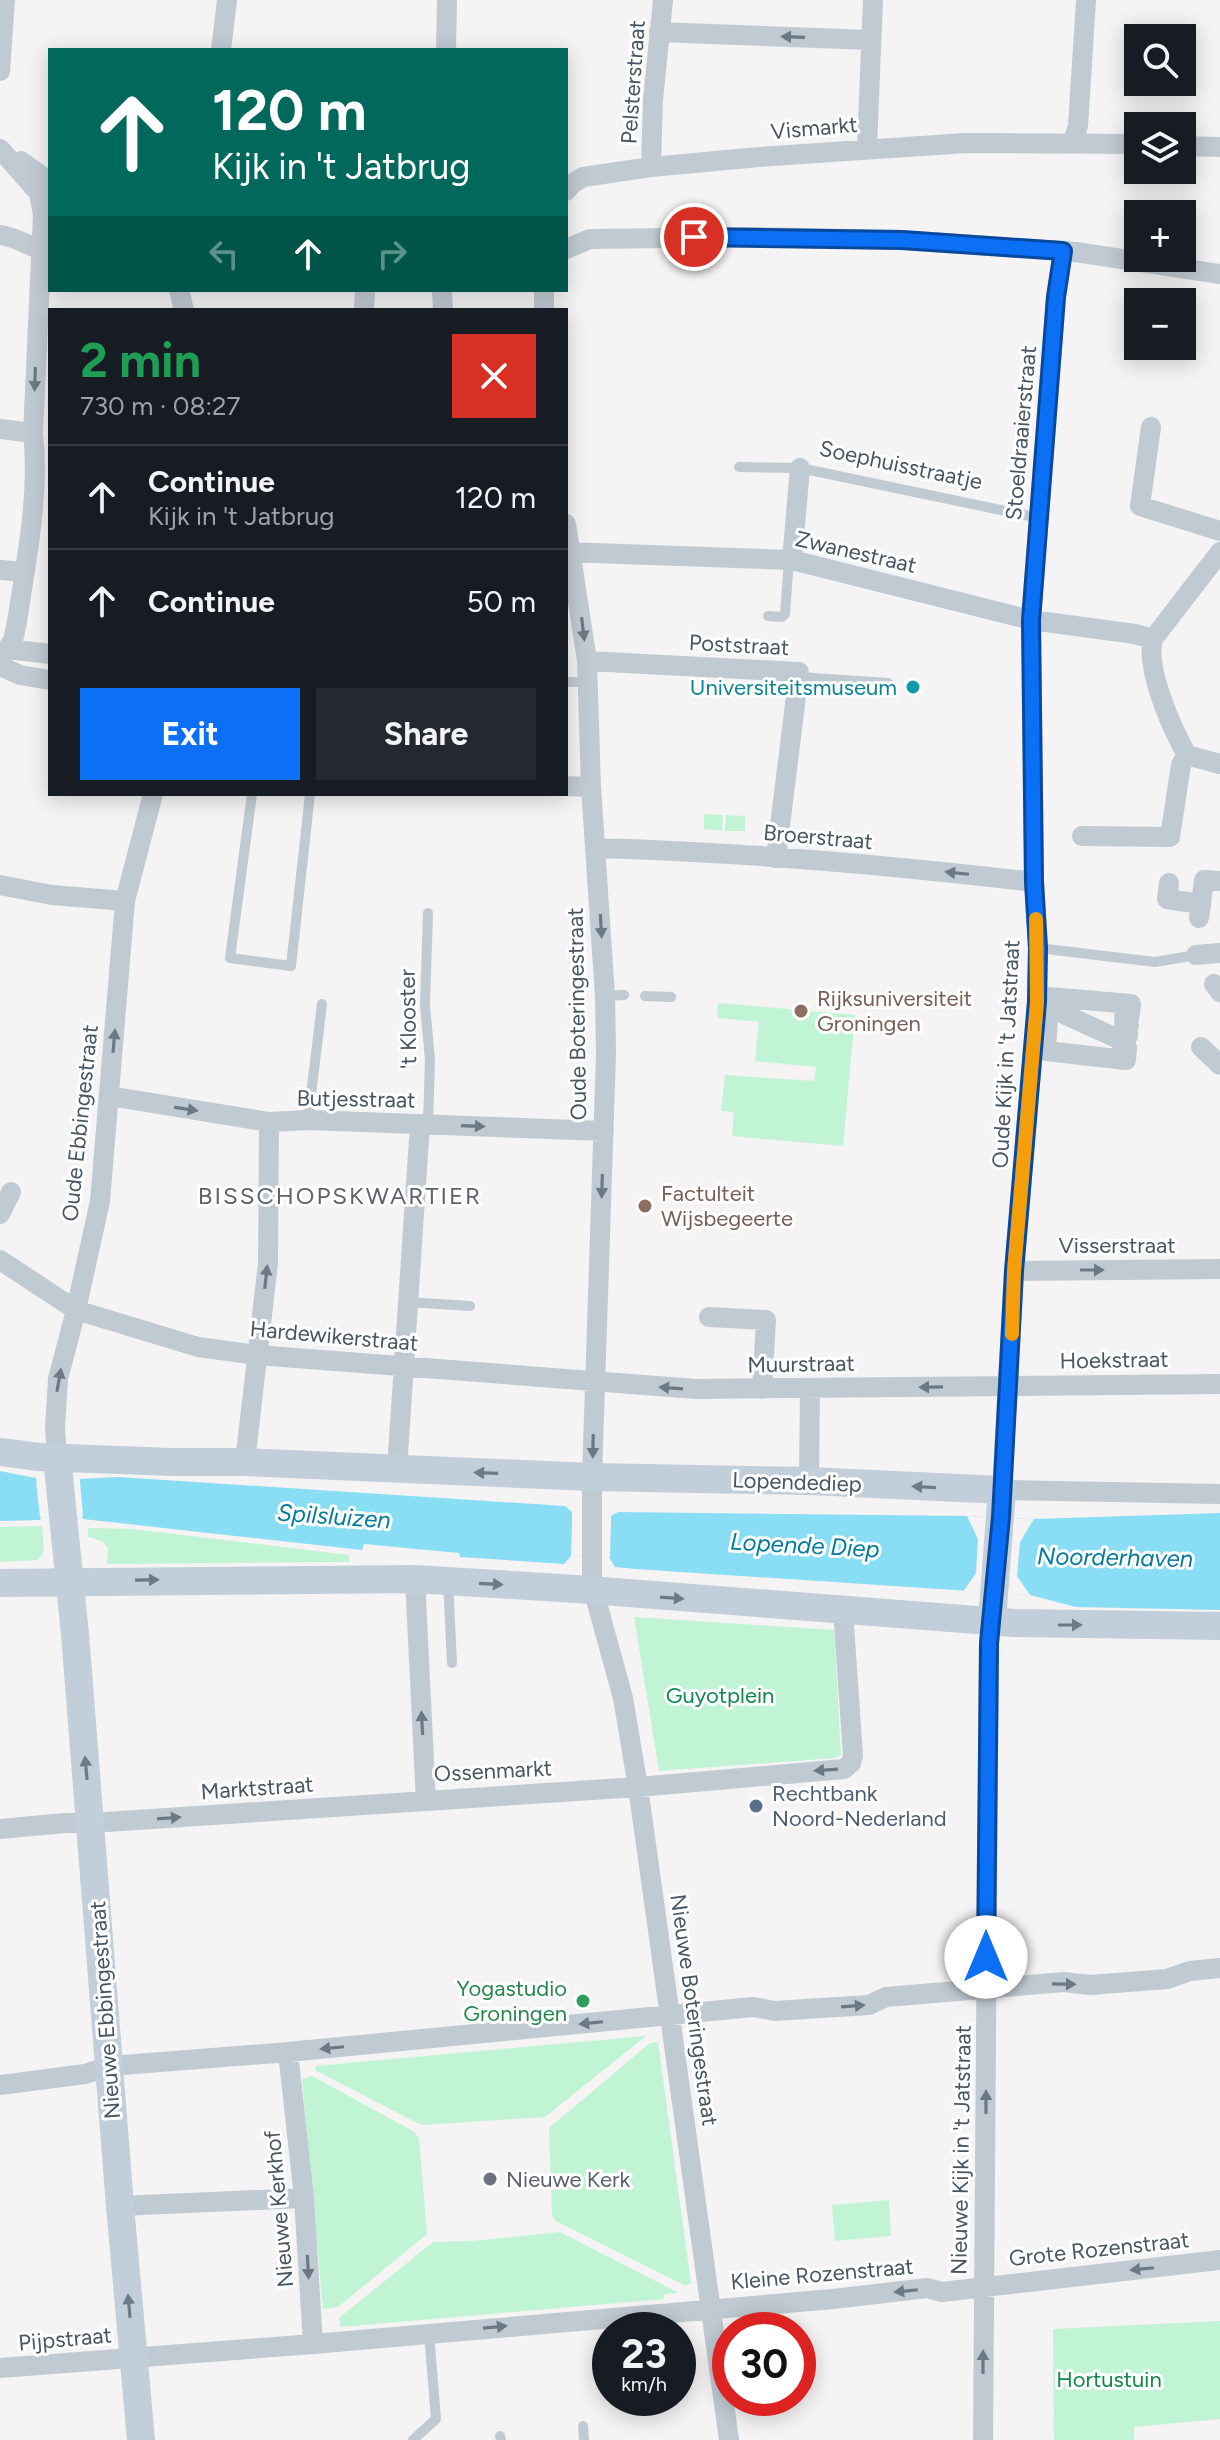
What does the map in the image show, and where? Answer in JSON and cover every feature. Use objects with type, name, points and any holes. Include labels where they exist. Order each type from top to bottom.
[{"type":"street","points":[[0,71],[5,0]]},
{"type":"street","points":[[221,48],[227,0]]},
{"type":"street","points":[[446,48],[447,0]]},
{"type":"street","name":"Pelsterstraat","points":[[651,167],[653,100],[663,0]]},
{"type":"street","points":[[867,148],[873,0]]},
{"type":"street","points":[[1072,143],[1078,126],[1086,0]]},
{"type":"street","points":[[659,32],[871,40]]},
{"type":"street","name":"Vismarkt","points":[[568,189],[583,177],[651,167],[867,148],[966,143],[1124,144]]},
{"type":"street","points":[[1196,146],[1220,147]]},
{"type":"street","points":[[0,148],[48,181]]},
{"type":"street","points":[[0,148],[39,193],[46,251],[36,461],[42,486],[33,508],[17,622],[3,659]]},
{"type":"street","points":[[6,236],[46,251]]},
{"type":"street","points":[[568,248],[590,239],[746,237],[902,240],[1063,251],[1220,274]]},
{"type":"street","name":"Stoeldraaierstraat","points":[[1031,620],[1056,297],[1063,251]]},
{"type":"street","points":[[0,429],[39,424]]},
{"type":"street","points":[[1151,427],[1140,506],[1220,531]]},
{"type":"street","name":"Soephuisstraatje","points":[[791,560],[800,468]]},
{"type":"street","name":"Zwanestraat","points":[[568,552],[791,560],[1031,620],[1153,639]]},
{"type":"street","name":"Oude Boteringestraat","points":[[568,552],[587,661],[591,787],[614,996],[604,1131],[592,1523]]},
{"type":"street","points":[[1220,552],[1153,639],[1151,649],[1152,664],[1173,731],[1187,755],[1220,764]]},
{"type":"street","points":[[0,570],[25,572]]},
{"type":"street","name":"Oude Kijk in 't Jatstraat","points":[[1002,1504],[1014,1271],[1042,1004],[1034,882],[1031,620]]},
{"type":"street","points":[[3,659],[48,654]]},
{"type":"street","points":[[3,659],[20,675],[48,680]]},
{"type":"street","name":"Poststraat","points":[[587,661],[799,672],[776,858]]},
{"type":"street","points":[[1082,836],[1170,837],[1181,765],[1187,755]]},
{"type":"street","points":[[568,786],[591,787]]},
{"type":"street","name":"Oude Ebbingestraat","points":[[58,1469],[55,1424],[58,1379],[100,1201],[125,901],[152,796]]},
{"type":"street","name":"Broerstraat","points":[[596,848],[701,851],[1034,882]]},
{"type":"street","points":[[1169,883],[1167,899],[1200,911],[1204,880],[1220,881]]},
{"type":"street","points":[[0,885],[52,895],[125,901]]},
{"type":"street","points":[[1196,955],[1220,953]]},
{"type":"street","points":[[1049,997],[1131,1004],[1130,1013],[1124,1017],[1129,1017],[1125,1019],[1124,1024],[1129,1025],[1124,1027],[1123,1033],[1128,1033],[1128,1036],[1123,1035],[1122,1046],[1127,1048],[1126,1060],[1046,1051],[1042,1004],[1049,997]]},
{"type":"street","points":[[1042,1004],[1123,1041]]},
{"type":"street","name":"Butjesstraat","points":[[109,1096],[269,1122],[308,1120],[604,1131]]},
{"type":"street","points":[[245,1462],[268,1263],[269,1122]]},
{"type":"street","points":[[397,1469],[424,1124]]},
{"type":"street","points":[[0,1214],[11,1192]]},
{"type":"street","name":"Hardewikerstraat","points":[[0,1260],[76,1310],[198,1347],[257,1355],[594,1382]]},
{"type":"street","name":"Visserstraat","points":[[1014,1271],[1220,1269]]},
{"type":"street","points":[[709,1317],[766,1320],[762,1389]]},
{"type":"street","name":"Muurstraat","points":[[594,1382],[696,1389],[1009,1386]]},
{"type":"street","name":"Hoekstraat","points":[[1009,1386],[1220,1384]]},
{"type":"street","points":[[809,1481],[810,1388]]},
{"type":"street","points":[[0,1452],[58,1469],[173,1462],[245,1462],[592,1477]]},
{"type":"street","name":"Nieuwe Ebbingestraat","points":[[58,1469],[91,1823],[141,2440]]},
{"type":"street","name":"Lopendediep","points":[[592,1477],[809,1481],[1002,1504]]},
{"type":"street","points":[[993,1607],[1002,1504],[1220,1494]]},
{"type":"street","name":"Nieuwe Boteringestraat","points":[[592,1523],[594,1591],[623,1698],[638,1787],[729,2440]]},
{"type":"street","points":[[0,1583],[415,1579],[843,1610],[993,1607],[1048,1625],[1220,1626]]},
{"type":"street","name":"Ossenmarkt","points":[[415,1579],[426,1801],[638,1787]]},
{"type":"street","name":"Nieuwe Kijk in 't Jatstraat","points":[[983,2440],[989,1643],[993,1607]]},
{"type":"street","points":[[638,1787],[844,1769],[851,1763],[843,1610]]},
{"type":"street","name":"Marktstraat","points":[[0,1829],[426,1801]]},
{"type":"street","points":[[0,2085],[85,2074],[110,2066],[753,2007],[775,2011],[869,2005],[886,1997],[986,1988],[1167,1979],[1190,1971],[1220,1968]]},
{"type":"street","name":"Nieuwe Kerkhof","points":[[288,2052],[304,2198],[313,2344]]},
{"type":"street","points":[[120,2206],[304,2198]]},
{"type":"street","name":"Grote Rozenstraat","points":[[983,2286],[1220,2260]]},
{"type":"street","name":"Kleine Rozenstraat","points":[[712,2308],[927,2288],[942,2292],[983,2286]]},
{"type":"street","points":[[313,2344],[712,2308]]},
{"type":"street","name":"Pijpstraat","points":[[0,2368],[313,2344]]},
{"type":"lane","name":"Soephuisstraatje","points":[[739,467],[800,468],[1039,518]]},
{"type":"lane","points":[[768,616],[782,617],[785,614],[791,560]]},
{"type":"lane","points":[[798,677],[888,683]]},
{"type":"lane","points":[[568,682],[588,682]]},
{"type":"lane","points":[[252,796],[230,958],[291,966],[310,796]]},
{"type":"lane","name":"'t Klooster","points":[[424,1124],[430,1060],[425,1005],[428,913]]},
{"type":"lane","points":[[1038,948],[1155,962],[1196,955]]},
{"type":"lane","points":[[645,996],[671,997]]},
{"type":"lane","points":[[308,1120],[322,1004]]},
{"type":"lane","points":[[408,1302],[470,1306]]},
{"type":"lane","points":[[448,1581],[452,1663]]},
{"type":"lane","points":[[413,2440],[436,2419],[429,2333]]},
{"type":"lane","points":[[583,2426],[584,2440]]},
{"type":"green space","points":[[704,814],[723,815],[722,831],[704,829]]},
{"type":"green space","points":[[726,815],[745,816],[745,831],[725,831]]},
{"type":"green space","points":[[718,1003],[855,1015],[843,1146],[732,1136],[734,1112],[721,1111],[725,1075],[814,1081],[816,1067],[755,1061],[759,1022],[717,1018]]},
{"type":"green space","points":[[42,1526],[44,1551],[38,1560],[0,1562],[0,1527]]},
{"type":"green space","points":[[88,1528],[132,1529],[349,1555],[349,1562],[107,1564],[108,1548],[102,1541],[88,1537]]},
{"type":"green space","name":"Guyotplein","points":[[634,1617],[834,1630],[841,1755],[835,1758],[659,1771]]},
{"type":"green space","points":[[646,2036],[545,2117],[421,2125],[315,2070],[316,2066]]},
{"type":"green space","points":[[658,2042],[691,2284],[684,2285],[556,2221],[552,2216],[549,2128],[650,2043]]},
{"type":"green space","points":[[312,2076],[413,2131],[419,2138],[427,2234],[338,2307],[323,2309],[302,2079]]},
{"type":"green space","points":[[889,2200],[891,2236],[835,2241],[832,2205]]},
{"type":"green space","points":[[560,2232],[679,2293],[664,2294],[664,2299],[341,2327],[339,2318],[433,2242]]},
{"type":"green space","name":"Hortustuin","points":[[1220,2321],[1220,2419],[1134,2427],[1134,2440],[1054,2440],[1053,2329]]},
{"type":"water","points":[[0,1471],[36,1478],[37,1481],[118,1477],[565,1506],[572,1512],[572,1523],[611,1524],[611,1516],[618,1512],[1034,1519],[1220,1513],[1220,1610],[1076,1607],[1030,1595],[635,1569],[615,1567],[609,1557],[571,1556],[564,1564],[460,1557],[459,1553],[364,1544],[362,1550],[83,1519],[82,1516],[0,1521]]},
{"type":"pier","points":[[36,1481],[80,1481],[83,1516],[40,1517]]},
{"type":"pier","points":[[967,1516],[1034,1519],[1020,1542],[1017,1576],[1030,1595],[963,1592],[976,1573],[978,1539]]},
{"type":"pier","points":[[572,1523],[611,1524],[610,1557],[571,1556]]},
{"type":"slow traffic","points":[[1012,1334],[1014,1271],[1037,1002],[1036,919]]},
{"type":"place","name":"Universiteitsmuseum","points":[[913,687]]},
{"type":"place","name":"Rijksuniversiteit Groningen","points":[[801,1011]]},
{"type":"place","name":"Factulteit Wijsbegeerte","points":[[645,1206]]},
{"type":"place","name":"Rechtbank Noord-Nederland","points":[[756,1806]]},
{"type":"place","name":"Yogastudio Groningen","points":[[583,2001]]},
{"type":"place","name":"Nieuwe Kerk","points":[[490,2179]]},
{"type":"district","name":"BISSCHOPSKWARTIER","points":[[340,1195]]},
{"type":"route","points":[[694,237],[902,240],[1063,251],[1056,297],[1031,620],[1037,1002],[1014,1271],[1001,1517],[989,1643],[986,1957]]},
{"type":"water label","name":"Spilsluizen","points":[[334,1516]]},
{"type":"water label","name":"Lopende Diep","points":[[805,1545]]},
{"type":"water label","name":"Noorderhaven","points":[[1115,1557]]}]
